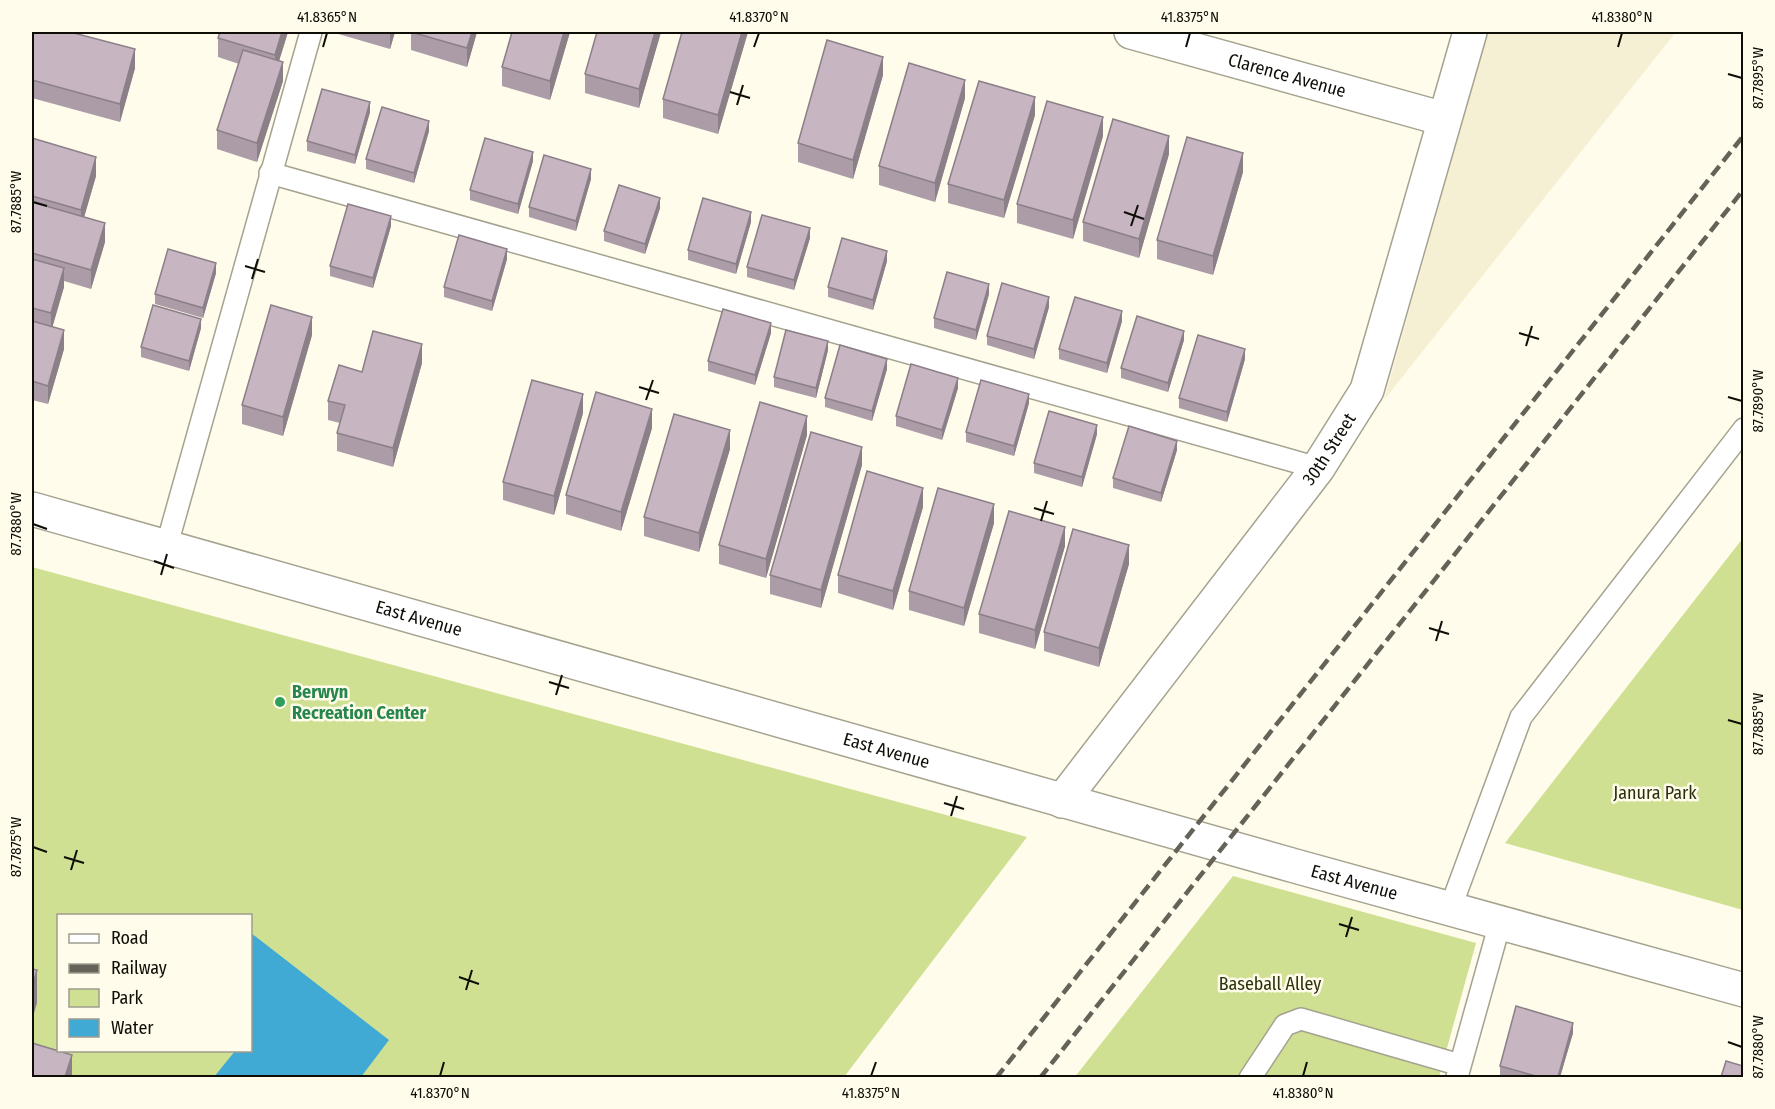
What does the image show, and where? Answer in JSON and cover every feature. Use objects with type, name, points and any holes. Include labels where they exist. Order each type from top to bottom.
[{"type":"street","name":"Clarence Avenue","points":[[1131,32],[1444,119]]},
{"type":"street","name":"30th Street","points":[[1062,801],[1318,468],[1367,390],[1470,32]]},
{"type":"street","name":"East Avenue","points":[[32,509],[1062,801],[1743,990]]},
{"type":"lane","points":[[166,548],[311,32]]},
{"type":"lane","points":[[270,173],[1318,468]]},
{"type":"lane","points":[[1450,909],[1521,717],[1743,429]]},
{"type":"lane","points":[[1250,1077],[1285,1025],[1301,1019],[1458,1071],[1500,922]]},
{"type":"shaded area","points":[[1488,32],[1676,32],[1384,400]]},
{"type":"green space","name":"Janura Park","points":[[1743,538],[1743,910],[1505,843]]},
{"type":"green space","name":"Berwyn Recreation Center","points":[[32,567],[1027,837],[844,1077],[32,1077]]},
{"type":"green space","name":"Baseball Alley","points":[[1233,876],[1476,943],[1439,1077],[1074,1078]]},
{"type":"water","points":[[252,934],[389,1040],[361,1077],[214,1077],[234,1052],[252,1052]]},
{"type":"building","points":[[32,32],[70,32],[135,49],[120,104],[32,80]]},
{"type":"building","points":[[220,32],[282,32],[275,55],[218,38]]},
{"type":"building","points":[[411,32],[472,32],[467,48]]},
{"type":"building","points":[[512,32],[564,32],[550,81],[502,67]]},
{"type":"building","points":[[597,32],[655,32],[639,89],[585,74]]},
{"type":"building","points":[[682,32],[742,32],[718,115],[663,99]]},
{"type":"building","points":[[827,40],[883,57],[853,160],[798,143]]},
{"type":"building","points":[[243,50],[283,62],[257,143],[217,130]]},
{"type":"building","points":[[909,63],[965,80],[935,183],[879,166]]},
{"type":"building","points":[[979,81],[1035,97],[1004,200],[948,184]]},
{"type":"building","points":[[322,89],[370,102],[355,155],[307,141]]},
{"type":"building","points":[[1047,101],[1103,117],[1073,220],[1017,204]]},
{"type":"building","points":[[382,107],[429,121],[414,173],[366,159]]},
{"type":"building","points":[[1113,119],[1169,136],[1139,239],[1083,222]]},
{"type":"building","points":[[1187,137],[1243,153],[1213,256],[1157,240]]},
{"type":"building","points":[[32,138],[96,157],[81,210],[32,196]]},
{"type":"building","points":[[485,138],[533,152],[518,204],[470,190]]},
{"type":"building","points":[[544,155],[591,169],[576,221],[529,207]]},
{"type":"building","points":[[619,185],[660,198],[645,244],[604,231]]},
{"type":"building","points":[[703,198],[751,212],[736,264],[688,250]]},
{"type":"building","points":[[32,202],[105,223],[91,270],[32,253]]},
{"type":"building","points":[[348,204],[391,216],[373,278],[330,266]]},
{"type":"building","points":[[762,215],[810,228],[794,280],[747,267]]},
{"type":"building","points":[[459,235],[507,249],[492,301],[444,287]]},
{"type":"building","points":[[842,238],[887,251],[873,300],[828,287]]},
{"type":"building","points":[[168,249],[216,263],[203,308],[155,294]]},
{"type":"building","points":[[32,259],[64,268],[51,313],[32,308]]},
{"type":"building","points":[[947,272],[989,284],[976,330],[934,318]]},
{"type":"building","points":[[1002,283],[1049,297],[1034,349],[987,336]]},
{"type":"building","points":[[1075,297],[1122,311],[1107,363],[1059,349]]},
{"type":"building","points":[[153,305],[201,319],[189,361],[141,347]]},
{"type":"building","points":[[271,305],[312,317],[283,417],[242,405]]},
{"type":"building","points":[[723,309],[771,323],[755,375],[708,361]]},
{"type":"building","points":[[1137,316],[1184,331],[1168,383],[1121,368]]},
{"type":"building","points":[[32,321],[64,330],[48,386],[32,381]]},
{"type":"building","points":[[786,330],[828,341],[816,388],[774,377]]},
{"type":"building","points":[[373,331],[422,344],[393,448],[337,433],[345,405],[328,401],[339,365],[362,372]]},
{"type":"building","points":[[1198,335],[1245,349],[1227,412],[1179,398]]},
{"type":"building","points":[[840,345],[887,359],[872,411],[825,398]]},
{"type":"building","points":[[911,364],[958,378],[942,430],[896,416]]},
{"type":"building","points":[[532,380],[583,394],[554,496],[503,482]]},
{"type":"building","points":[[981,380],[1029,394],[1014,446],[966,432]]},
{"type":"building","points":[[596,392],[652,409],[621,512],[566,495]]},
{"type":"building","points":[[760,402],[807,416],[766,559],[719,545]]},
{"type":"building","points":[[1049,411],[1097,425],[1082,477],[1034,463]]},
{"type":"building","points":[[674,414],[730,430],[699,533],[644,517]]},
{"type":"building","points":[[1129,426],[1177,441],[1161,493],[1113,478]]},
{"type":"building","points":[[811,432],[862,447],[821,590],[770,575]]},
{"type":"building","points":[[867,471],[923,488],[893,591],[838,575]]},
{"type":"building","points":[[938,488],[994,504],[964,608],[909,591]]},
{"type":"building","points":[[1009,511],[1065,527],[1035,630],[979,614]]},
{"type":"building","points":[[1073,529],[1129,545],[1099,648],[1044,632]]},
{"type":"building","points":[[32,969],[37,970],[32,988]]},
{"type":"building","points":[[1516,1006],[1573,1023],[1558,1077],[1539,1077],[1500,1066]]},
{"type":"building","points":[[32,1043],[72,1055],[65,1077],[32,1077]]},
{"type":"building","points":[[1726,1061],[1743,1066],[1743,1077],[1721,1077]]},
{"type":"railway","points":[[996,1078],[1744,135]]},
{"type":"railway","points":[[1040,1078],[1744,189]]},
{"type":"place","name":"Berwyn Recreation Center","points":[[280,702]]}]
